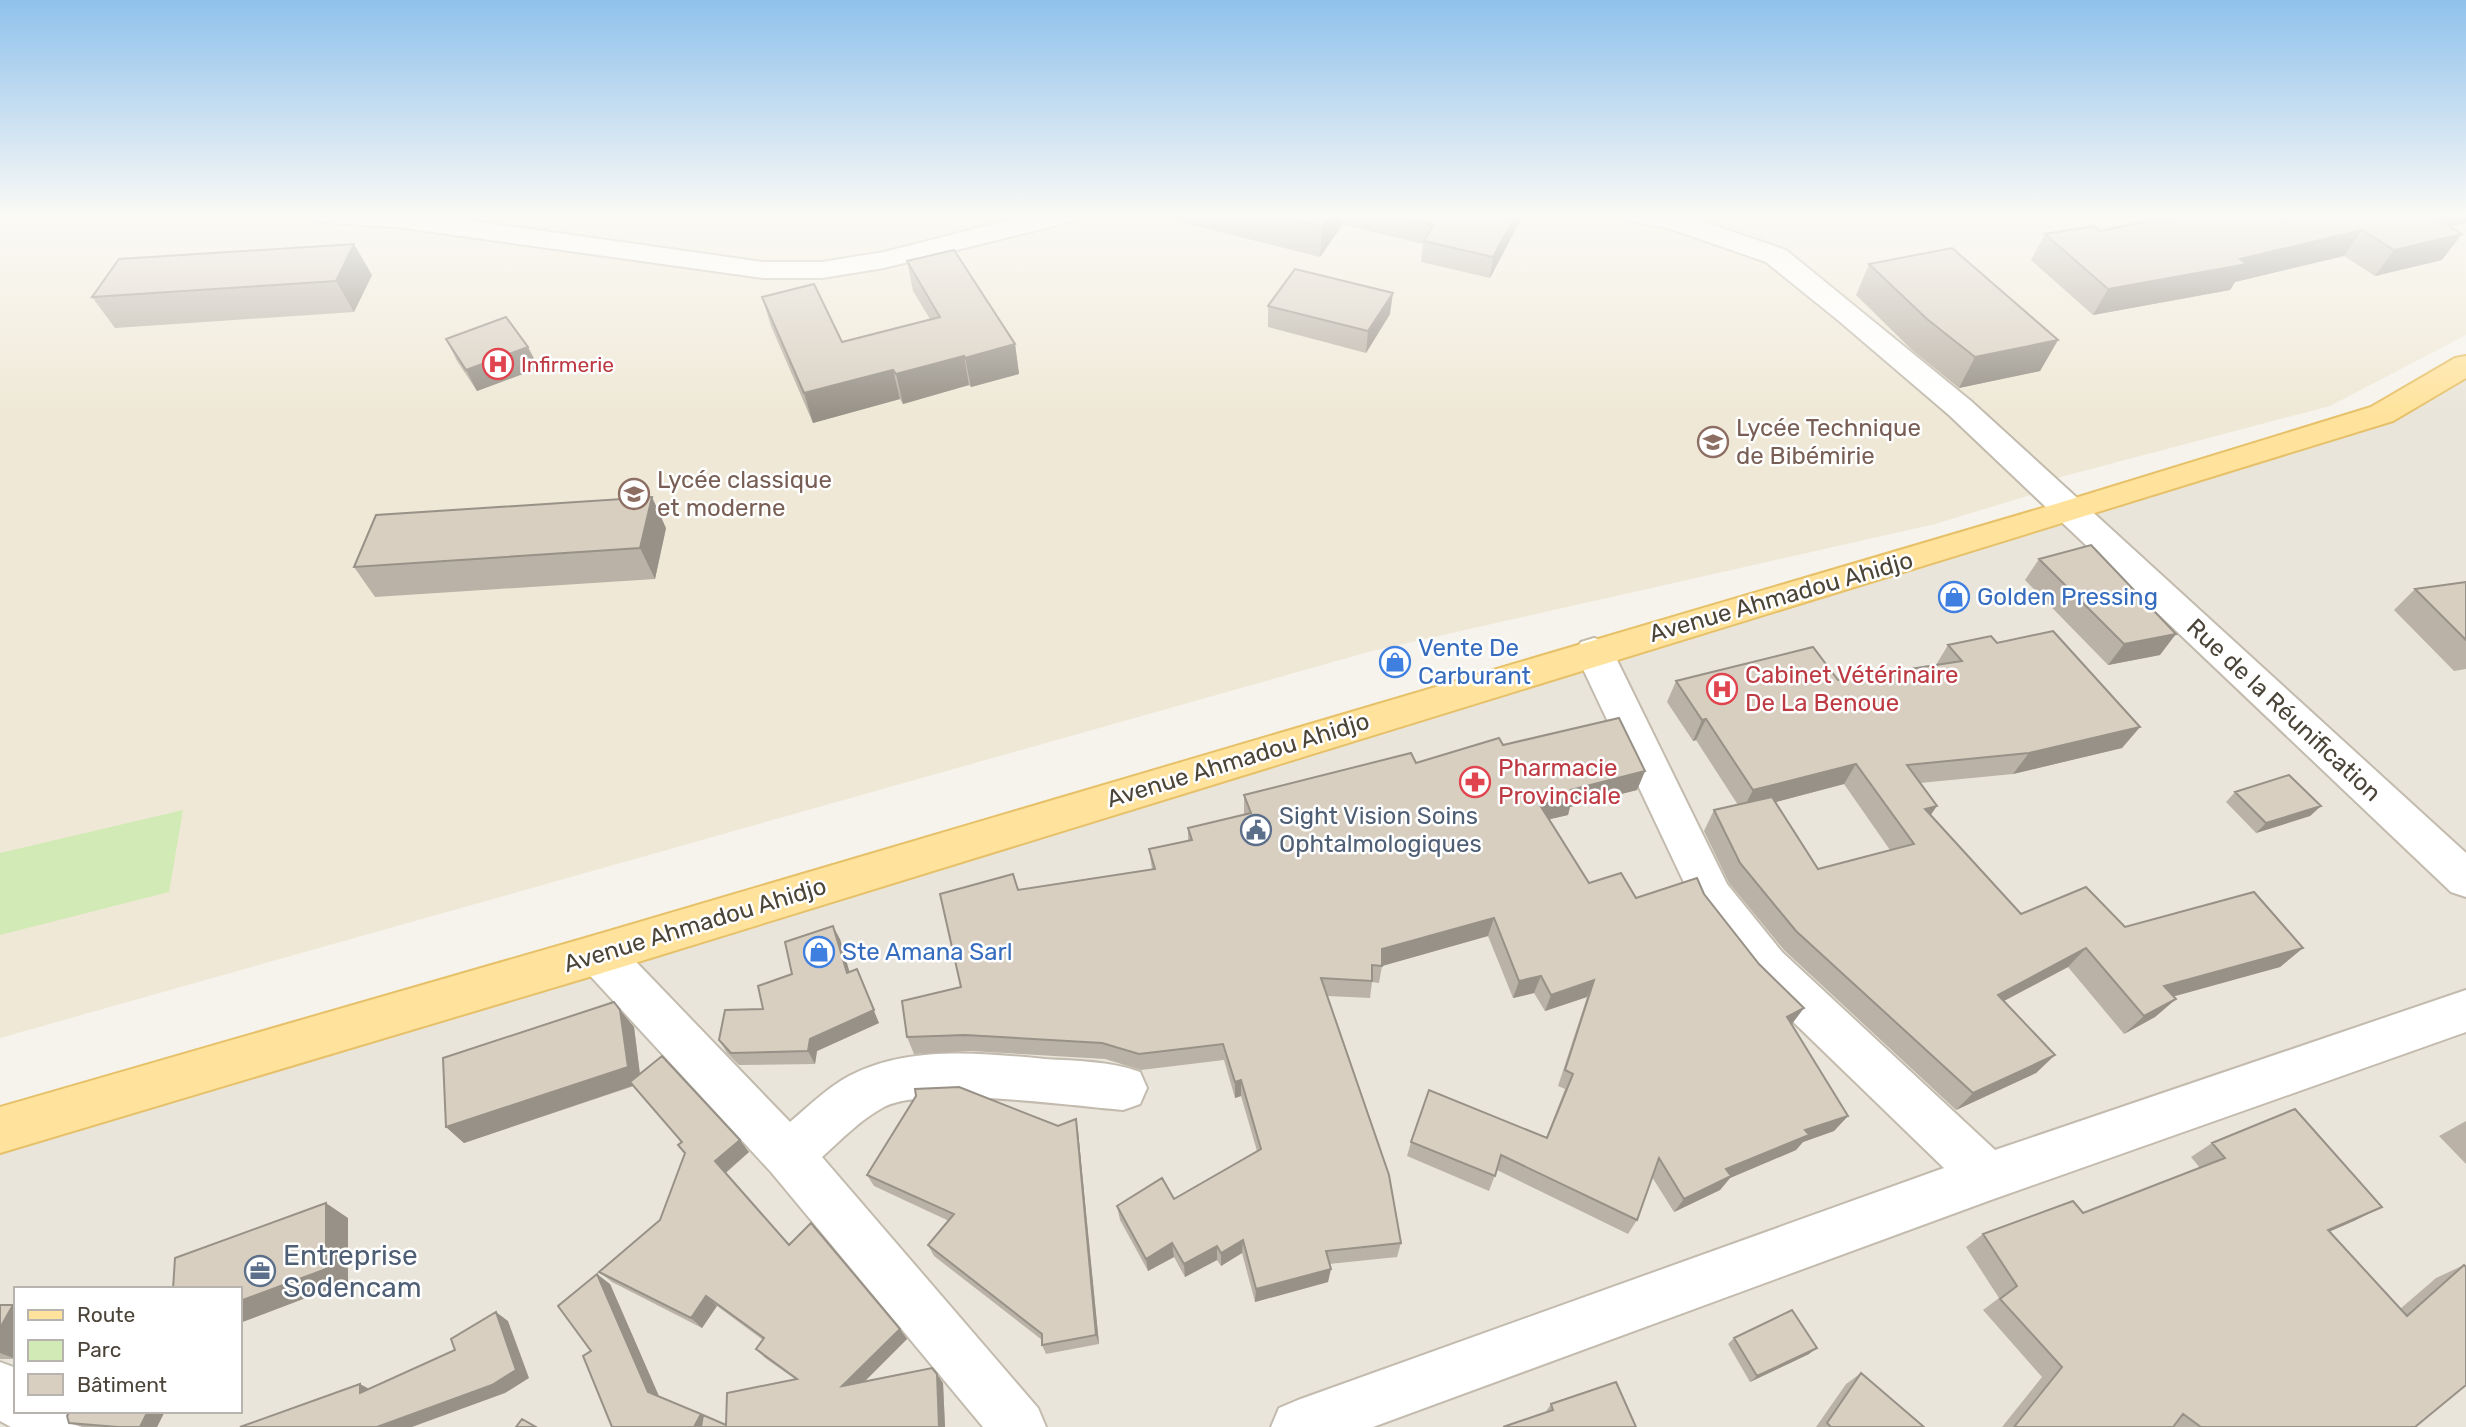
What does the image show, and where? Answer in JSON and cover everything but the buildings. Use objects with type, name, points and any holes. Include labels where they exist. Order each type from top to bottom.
[{"type":"main road","name":"Avenue Ahmadou Ahidjo","points":[[0,1130],[599,954],[1594,652],[2071,511],[2382,414],[2466,365]]},
{"type":"street","name":"Rue de la Réunification","points":[[1807,282],[1960,408],[2466,879]]},
{"type":"street","points":[[1594,652],[1712,897],[1766,966],[1988,1177]]},
{"type":"street","points":[[599,954],[788,1155],[1019,1427]]},
{"type":"street","points":[[1298,1427],[1988,1177],[2466,1011]]},
{"type":"street","points":[[788,1155],[868,1091],[905,1078],[955,1076],[1123,1088]]},
{"type":"street","points":[[35,1413],[55,1427]]},
{"type":"shaded area","name":"Lycée classique et moderne","points":[[0,282],[2466,282],[2466,335],[2330,406],[2053,479],[2044,491],[1935,524],[1372,651],[0,1038]]},
{"type":"shaded area","points":[[2466,365],[2466,1427],[0,1427],[0,1132],[2382,414]]},
{"type":"green space","points":[[183,810],[169,892],[0,935],[0,853]]},
{"type":"place","name":"Infirmerie","points":[[498,364]]},
{"type":"place","name":"Lycée Technique de Bibémirie","points":[[1713,442]]},
{"type":"place","name":"Lycée classique et moderne","points":[[634,494]]},
{"type":"place","name":"Golden Pressing","points":[[1954,597]]},
{"type":"place","name":"Vente De Carburant","points":[[1395,662]]},
{"type":"place","name":"Cabinet Vétérinaire De La Benoue","points":[[1722,689]]},
{"type":"place","name":"Pharmacie Provinciale","points":[[1475,782]]},
{"type":"place","name":"Sight Vision Soins Ophtalmologiques","points":[[1256,830]]},
{"type":"place","name":"Ste Amana Sarl","points":[[819,952]]},
{"type":"place","name":"Entreprise Sodencam","points":[[260,1271]]}]
